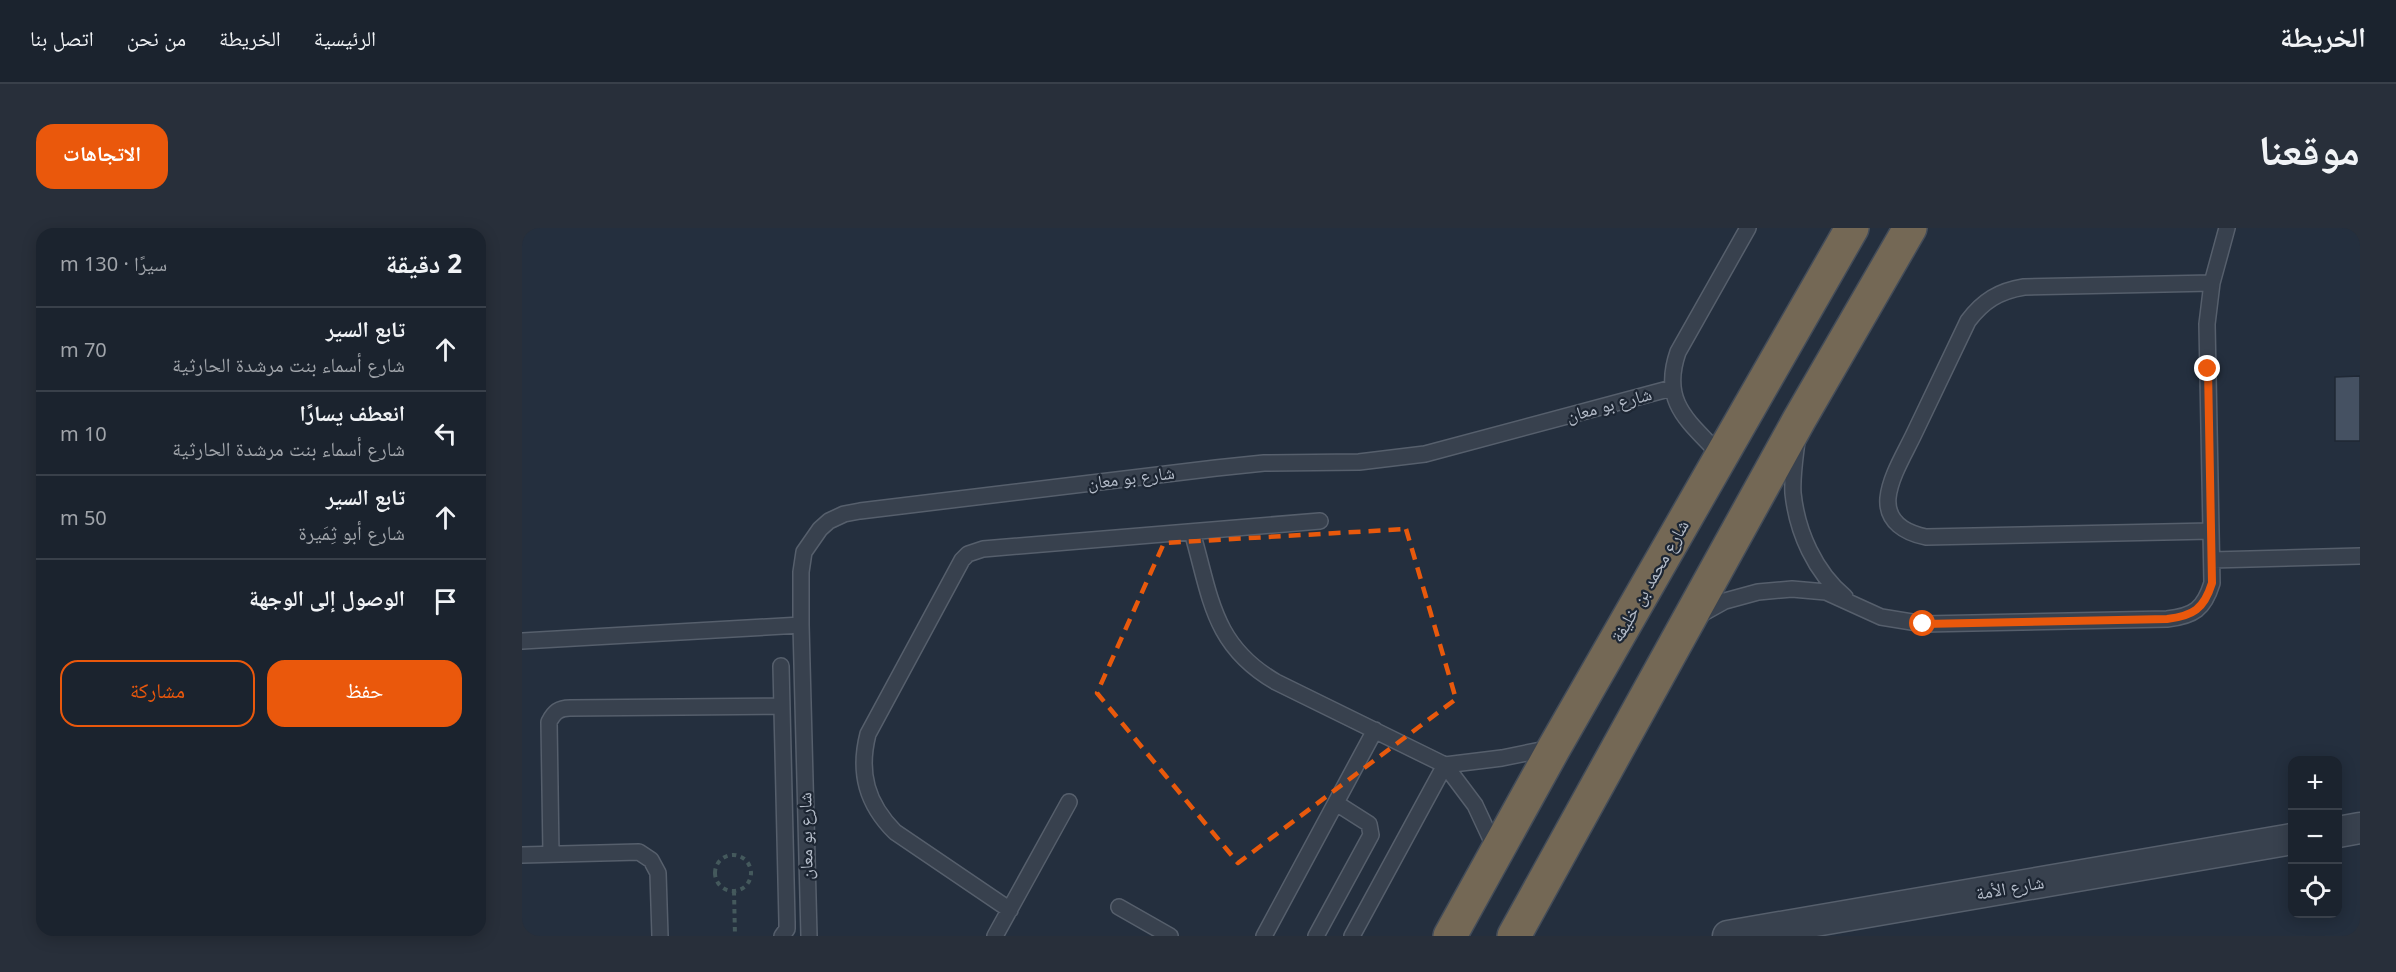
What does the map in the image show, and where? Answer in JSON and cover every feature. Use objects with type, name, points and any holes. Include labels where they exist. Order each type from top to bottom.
[{"type":"highway","name":"شارع محمد بن خليفة","points":[[1450,936],[1496,850],[1852,228]]},
{"type":"highway","points":[[1514,936],[1799,420],[1910,228]]},
{"type":"street","points":[[2342,831],[2360,828]]},
{"type":"street","name":"شارع الأمة","points":[[1728,936],[2288,841]]},
{"type":"lane","name":"شارع بو معان","points":[[809,936],[801,572],[804,552],[820,529],[829,521],[844,514],[1264,463],[1359,462],[1409,457],[1449,449],[1672,388],[1672,370],[1678,352],[1748,228]]},
{"type":"lane","points":[[1688,622],[1725,601],[1758,592],[1792,589],[1826,592],[1881,617],[1923,624],[2180,617],[2196,611],[2207,599],[2212,583],[2207,324],[2212,283],[2227,228]]},
{"type":"lane","points":[[2211,531],[1926,537],[1911,534],[1899,526],[1891,514],[1888,500],[1891,486],[1905,452],[1968,321],[1991,297],[2007,290],[2024,287],[2212,283]]},
{"type":"lane","points":[[1672,388],[1677,406],[1722,457]]},
{"type":"lane","points":[[1799,420],[1793,492],[1798,520],[1807,546],[1821,571],[1840,592],[1862,610]]},
{"type":"lane","points":[[1010,910],[895,832],[879,816],[869,792],[864,771],[864,752],[868,734],[963,560],[968,554],[983,549],[1320,522]]},
{"type":"lane","points":[[1192,532],[1217,619],[1226,637],[1240,656],[1276,682],[1446,765],[1475,805],[1496,850]]},
{"type":"lane","points":[[2212,560],[2360,556]]},
{"type":"lane","points":[[522,641],[801,625]]},
{"type":"lane","points":[[781,666],[787,922],[787,929],[782,936]]},
{"type":"lane","points":[[551,854],[549,722],[554,713],[562,708],[782,706]]},
{"type":"lane","points":[[1264,936],[1375,730]]},
{"type":"lane","points":[[1446,765],[1554,748]]},
{"type":"lane","points":[[1352,936],[1446,765]]},
{"type":"lane","points":[[995,936],[1069,802]]},
{"type":"lane","points":[[1316,936],[1371,835],[1369,824],[1336,803]]},
{"type":"lane","points":[[522,855],[639,852],[651,860],[658,873],[660,936]]},
{"type":"lane","points":[[1119,907],[1170,936]]},
{"type":"path","points":[[732,854],[741,856],[748,862],[751,872],[750,881],[743,888],[734,891],[724,889],[717,883],[714,874],[716,864],[723,857],[732,854]]},
{"type":"path","points":[[734,891],[735,936]]},
{"type":"highlighted area","points":[[1406,529],[1456,699],[1238,863],[1097,693],[1164,543]]},
{"type":"building","points":[[2360,376],[2360,441],[2335,441],[2335,377]]},
{"type":"route","points":[[1923,624],[2167,619],[2196,611],[2207,599],[2212,583],[2208,369]]}]
